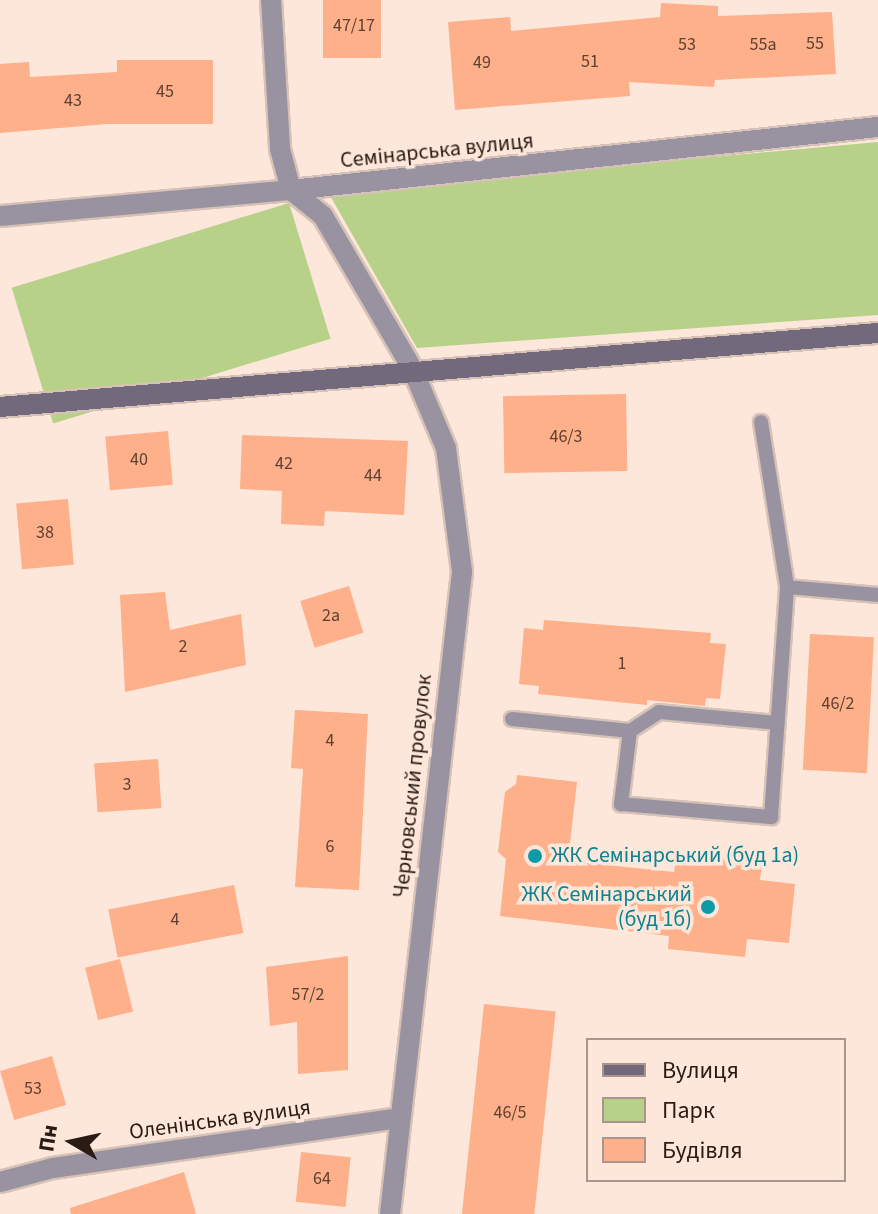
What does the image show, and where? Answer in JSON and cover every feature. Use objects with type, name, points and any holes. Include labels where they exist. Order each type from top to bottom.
[{"type":"main road","points":[[0,407],[878,333]]},
{"type":"street","points":[[271,0],[280,149],[291,190]]},
{"type":"street","name":"Семінарська вулиця","points":[[0,216],[291,190],[878,127]]},
{"type":"street","name":"Черновський провулок","points":[[291,190],[323,216],[413,370],[446,448],[462,572],[390,1214]]},
{"type":"street","name":"Оленінська вулиця","points":[[0,1182],[53,1168],[400,1118]]},
{"type":"lane","points":[[630,731],[621,804],[771,817],[787,587],[761,422]]},
{"type":"lane","points":[[787,587],[878,595]]},
{"type":"lane","points":[[512,719],[630,731],[659,712],[777,723]]},
{"type":"green space","points":[[878,142],[878,315],[417,348],[328,192]]},
{"type":"green space","points":[[289,203],[331,339],[53,424],[12,288]]},
{"type":"building","points":[[323,0],[381,0],[381,58],[323,58]]},
{"type":"building","points":[[661,3],[718,6],[718,16],[832,12],[836,74],[715,80],[714,87],[629,82],[630,96],[455,110],[448,22],[510,17],[511,31],[660,17]]},
{"type":"building","points":[[117,60],[213,60],[213,124],[107,124],[0,133],[0,64],[29,62],[30,77],[117,72]]},
{"type":"building","points":[[626,394],[627,471],[504,473],[503,396]]},
{"type":"building","points":[[168,431],[173,485],[110,490],[105,436]]},
{"type":"building","points":[[242,435],[408,441],[404,515],[325,511],[324,526],[281,524],[282,491],[240,489]]},
{"type":"building","points":[[68,499],[74,565],[22,569],[16,504]]},
{"type":"building","points":[[349,586],[363,633],[315,648],[300,601]]},
{"type":"building","points":[[165,592],[170,630],[241,614],[246,665],[125,692],[120,595]]},
{"type":"building","points":[[544,620],[711,633],[710,643],[726,644],[720,699],[706,698],[705,706],[647,700],[647,705],[538,694],[539,686],[519,684],[524,628],[543,630]]},
{"type":"building","points":[[810,634],[874,637],[867,773],[803,770]]},
{"type":"building","points":[[295,710],[368,714],[359,890],[295,887],[303,769],[291,768]]},
{"type":"building","points":[[158,759],[161,808],[98,812],[94,763]]},
{"type":"building","points":[[517,775],[577,782],[568,861],[674,872],[677,854],[762,863],[760,880],[795,884],[789,943],[747,939],[745,957],[668,949],[669,936],[500,916],[506,859],[498,852],[505,792],[516,784]]},
{"type":"building","points":[[234,885],[243,933],[118,958],[108,909]]},
{"type":"building","points":[[348,956],[348,1070],[298,1074],[297,1022],[270,1026],[266,967]]},
{"type":"building","points":[[120,959],[133,1011],[98,1020],[85,968]]},
{"type":"building","points":[[484,1004],[556,1012],[534,1214],[462,1214]]},
{"type":"building","points":[[52,1056],[66,1105],[14,1120],[0,1071]]},
{"type":"building","points":[[301,1152],[351,1157],[345,1207],[296,1202]]},
{"type":"building","points":[[184,1172],[196,1214],[71,1214],[70,1208]]},
{"type":"place","name":"ЖК Семінарський (буд 1а)","points":[[535,856]]},
{"type":"place","name":"ЖК Семінарський (буд 1б)","points":[[708,907]]}]
